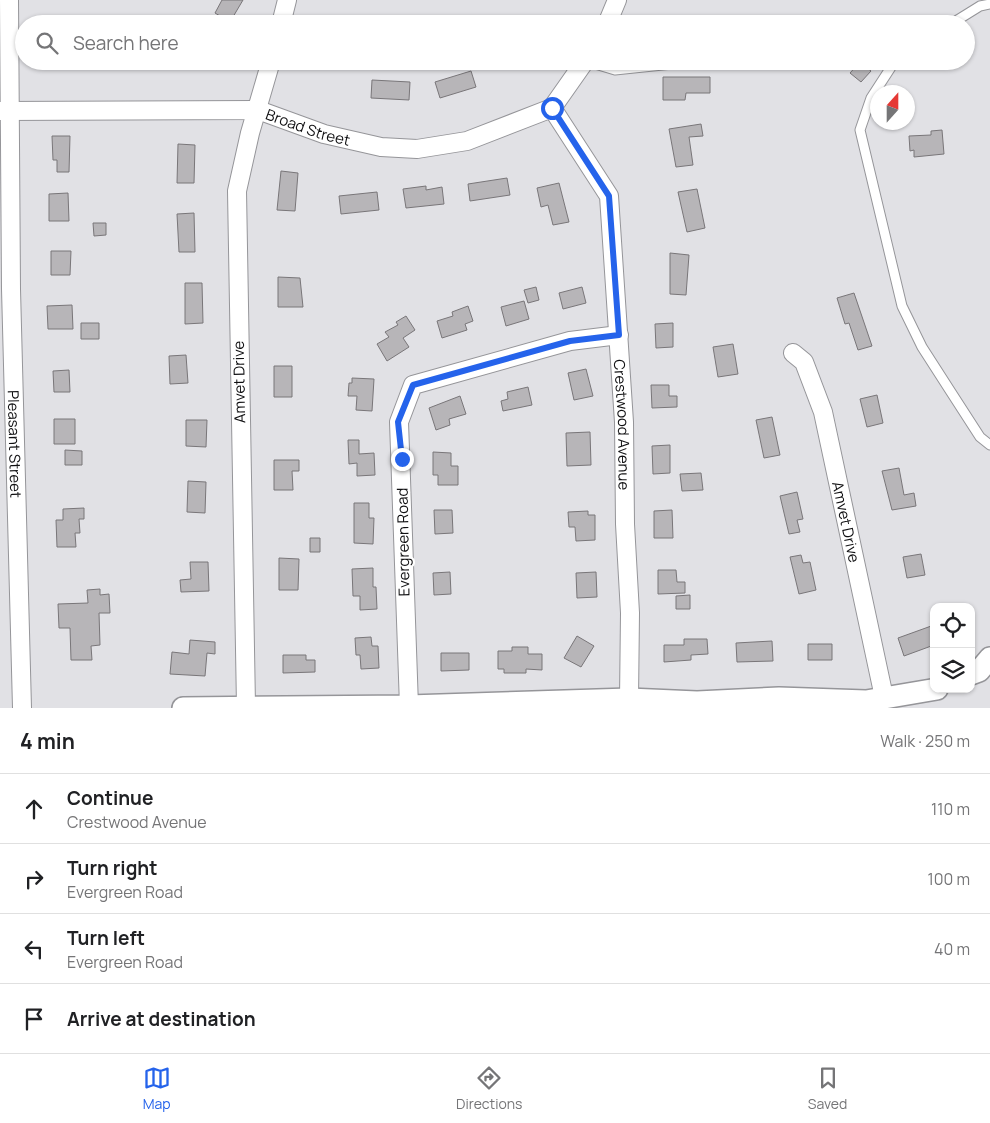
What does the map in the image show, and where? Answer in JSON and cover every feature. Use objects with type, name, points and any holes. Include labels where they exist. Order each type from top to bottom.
[{"type":"street","name":"Pleasant Street","points":[[9,0],[4,110],[7,408],[22,708]]},
{"type":"street","points":[[283,15],[287,0]]},
{"type":"street","points":[[611,15],[617,0]]},
{"type":"street","name":"Amvet Drive","points":[[246,706],[237,191],[250,133],[269,70]]},
{"type":"street","points":[[552,108],[579,70]]},
{"type":"street","name":"Broad Street","points":[[4,110],[258,110],[324,134],[381,147],[417,150],[467,141],[552,108]]},
{"type":"street","name":"Crestwood Avenue","points":[[552,108],[609,196],[624,422],[624,524],[630,613],[630,699]]},
{"type":"street","name":"Evergreen Road","points":[[409,706],[398,422],[413,385],[570,341],[619,335]]},
{"type":"street","name":"Amvet Drive","points":[[793,353],[804,362],[823,412],[884,697]]},
{"type":"street","points":[[975,672],[990,658]]},
{"type":"street","points":[[182,708],[409,706],[630,699],[682,704],[779,698],[866,700],[930,690]]},
{"type":"lane","points":[[966,15],[980,6],[990,4]]},
{"type":"lane","points":[[889,70],[871,98],[860,130],[899,296],[922,346],[980,437],[990,445]]},
{"type":"building","points":[[222,0],[243,0],[234,15],[218,15],[215,13]]},
{"type":"building","points":[[853,70],[871,71],[861,82],[850,73]]},
{"type":"building","points":[[471,71],[476,87],[440,98],[435,82]]},
{"type":"building","points":[[663,77],[710,77],[710,93],[686,93],[685,100],[663,100]]},
{"type":"building","points":[[372,80],[410,82],[409,100],[371,98]]},
{"type":"building","points":[[701,124],[703,136],[689,137],[693,165],[676,167],[669,129]]},
{"type":"building","points":[[942,130],[944,154],[914,157],[914,150],[910,151],[909,136],[931,135],[931,131]]},
{"type":"building","points":[[52,136],[70,136],[69,172],[57,172],[57,160],[53,160]]},
{"type":"building","points":[[178,144],[195,145],[194,183],[177,183]]},
{"type":"building","points":[[281,171],[298,173],[295,211],[277,210]]},
{"type":"building","points":[[507,178],[510,195],[470,201],[468,184]]},
{"type":"building","points":[[559,183],[569,222],[553,225],[548,205],[541,207],[537,188]]},
{"type":"building","points":[[426,186],[426,190],[442,187],[444,204],[406,208],[403,189]]},
{"type":"building","points":[[697,189],[705,228],[687,232],[678,192]]},
{"type":"building","points":[[377,192],[379,210],[341,214],[339,196]]},
{"type":"building","points":[[68,193],[69,221],[49,221],[49,194]]},
{"type":"building","points":[[194,213],[195,252],[179,252],[177,214]]},
{"type":"building","points":[[93,223],[106,223],[106,235],[94,236]]},
{"type":"building","points":[[51,251],[71,251],[70,275],[51,275]]},
{"type":"building","points":[[670,253],[689,255],[686,295],[670,294]]},
{"type":"building","points":[[278,277],[300,278],[303,307],[278,307]]},
{"type":"building","points":[[185,283],[202,283],[203,323],[185,324]]},
{"type":"building","points":[[536,287],[539,300],[528,303],[524,290]]},
{"type":"building","points":[[582,287],[586,303],[563,309],[559,293]]},
{"type":"building","points":[[854,293],[872,346],[858,350],[849,323],[845,324],[837,298]]},
{"type":"building","points":[[524,301],[529,319],[506,326],[501,307]]},
{"type":"building","points":[[72,305],[73,329],[48,329],[47,306]]},
{"type":"building","points":[[468,306],[473,321],[465,324],[467,330],[442,338],[437,321],[453,316],[452,312]]},
{"type":"building","points":[[406,316],[415,330],[403,338],[409,347],[387,361],[377,344],[389,337],[385,332],[398,325],[396,322]]},
{"type":"building","points":[[81,323],[99,323],[99,339],[81,339]]},
{"type":"building","points":[[673,323],[673,347],[656,348],[655,324]]},
{"type":"building","points":[[733,344],[738,374],[718,377],[713,347]]},
{"type":"building","points":[[186,355],[188,383],[170,384],[169,356]]},
{"type":"building","points":[[274,366],[292,366],[292,397],[274,397]]},
{"type":"building","points":[[586,369],[593,396],[574,400],[568,373]]},
{"type":"building","points":[[69,370],[70,392],[54,392],[53,371]]},
{"type":"building","points":[[352,378],[374,379],[372,411],[356,410],[357,396],[348,396],[349,383],[352,383]]},
{"type":"building","points":[[651,385],[669,385],[669,396],[677,396],[677,407],[652,408]]},
{"type":"building","points":[[528,387],[532,405],[503,411],[501,401],[508,399],[507,392]]},
{"type":"building","points":[[877,395],[883,423],[867,427],[860,399]]},
{"type":"building","points":[[460,396],[466,414],[449,419],[450,425],[436,430],[429,408]]},
{"type":"building","points":[[772,417],[780,455],[764,458],[756,420]]},
{"type":"building","points":[[54,419],[75,419],[75,444],[54,444]]},
{"type":"building","points":[[186,420],[207,420],[206,447],[186,446]]},
{"type":"building","points":[[590,432],[591,465],[567,466],[566,433]]},
{"type":"building","points":[[348,440],[359,440],[359,454],[374,453],[375,475],[357,476],[357,463],[349,464]]},
{"type":"building","points":[[670,445],[670,473],[653,474],[652,446]]},
{"type":"building","points":[[65,450],[82,451],[82,465],[65,465]]},
{"type":"building","points":[[433,452],[451,453],[451,466],[458,466],[458,485],[438,485],[438,475],[433,475]]},
{"type":"building","points":[[274,460],[299,460],[299,471],[292,471],[293,490],[274,490]]},
{"type":"building","points":[[899,468],[904,495],[914,493],[916,506],[892,510],[882,471]]},
{"type":"building","points":[[701,473],[703,490],[682,491],[680,474]]},
{"type":"building","points":[[188,481],[206,482],[205,513],[187,512]]},
{"type":"building","points":[[797,492],[803,519],[797,520],[800,532],[789,534],[780,496]]},
{"type":"building","points":[[354,503],[369,503],[369,518],[374,518],[373,544],[354,543]]},
{"type":"building","points":[[84,508],[84,519],[79,519],[80,533],[75,533],[76,547],[57,547],[56,520],[63,520],[63,509]]},
{"type":"building","points":[[434,510],[452,510],[453,533],[435,534]]},
{"type":"building","points":[[672,510],[673,538],[654,538],[654,511]]},
{"type":"building","points":[[588,511],[588,515],[595,515],[595,540],[576,541],[575,527],[569,527],[568,512]]},
{"type":"building","points":[[310,538],[320,538],[320,552],[310,552]]},
{"type":"building","points":[[921,554],[925,575],[907,578],[903,557]]},
{"type":"building","points":[[801,555],[803,563],[810,562],[816,590],[799,594],[790,557]]},
{"type":"building","points":[[279,558],[299,559],[298,590],[279,590]]},
{"type":"building","points":[[190,562],[208,562],[209,591],[181,592],[180,580],[191,579]]},
{"type":"building","points":[[373,568],[373,587],[376,587],[377,609],[360,610],[360,596],[353,596],[352,569]]},
{"type":"building","points":[[658,570],[676,570],[677,582],[685,582],[685,593],[658,594]]},
{"type":"building","points":[[450,572],[451,594],[434,595],[433,573]]},
{"type":"building","points":[[596,572],[597,597],[577,598],[576,573]]},
{"type":"building","points":[[100,589],[100,595],[109,594],[110,613],[99,613],[100,645],[91,646],[92,660],[71,660],[70,628],[59,628],[58,604],[88,603],[87,590]]},
{"type":"building","points":[[690,595],[690,609],[676,609],[676,596]]},
{"type":"building","points":[[930,626],[930,646],[904,656],[898,638]]},
{"type":"building","points":[[577,636],[594,646],[581,667],[564,658]]},
{"type":"building","points":[[371,637],[372,646],[378,646],[379,668],[361,669],[360,655],[356,655],[355,638]]},
{"type":"building","points":[[684,639],[707,639],[708,654],[691,655],[691,660],[664,662],[664,645],[684,645]]},
{"type":"building","points":[[190,640],[215,642],[215,654],[207,653],[205,676],[170,674],[172,652],[189,654]]},
{"type":"building","points":[[772,641],[773,661],[737,662],[736,643]]},
{"type":"building","points":[[808,644],[832,644],[832,660],[808,660]]},
{"type":"building","points":[[512,647],[528,647],[528,654],[542,654],[542,670],[526,669],[526,673],[504,673],[504,669],[498,669],[498,651],[512,651]]},
{"type":"building","points":[[441,653],[469,653],[469,670],[441,671]]},
{"type":"building","points":[[283,655],[306,655],[306,660],[315,660],[315,672],[283,673]]},
{"type":"route","points":[[402,459],[398,422],[413,385],[570,341],[619,335],[609,196],[552,108]]}]
